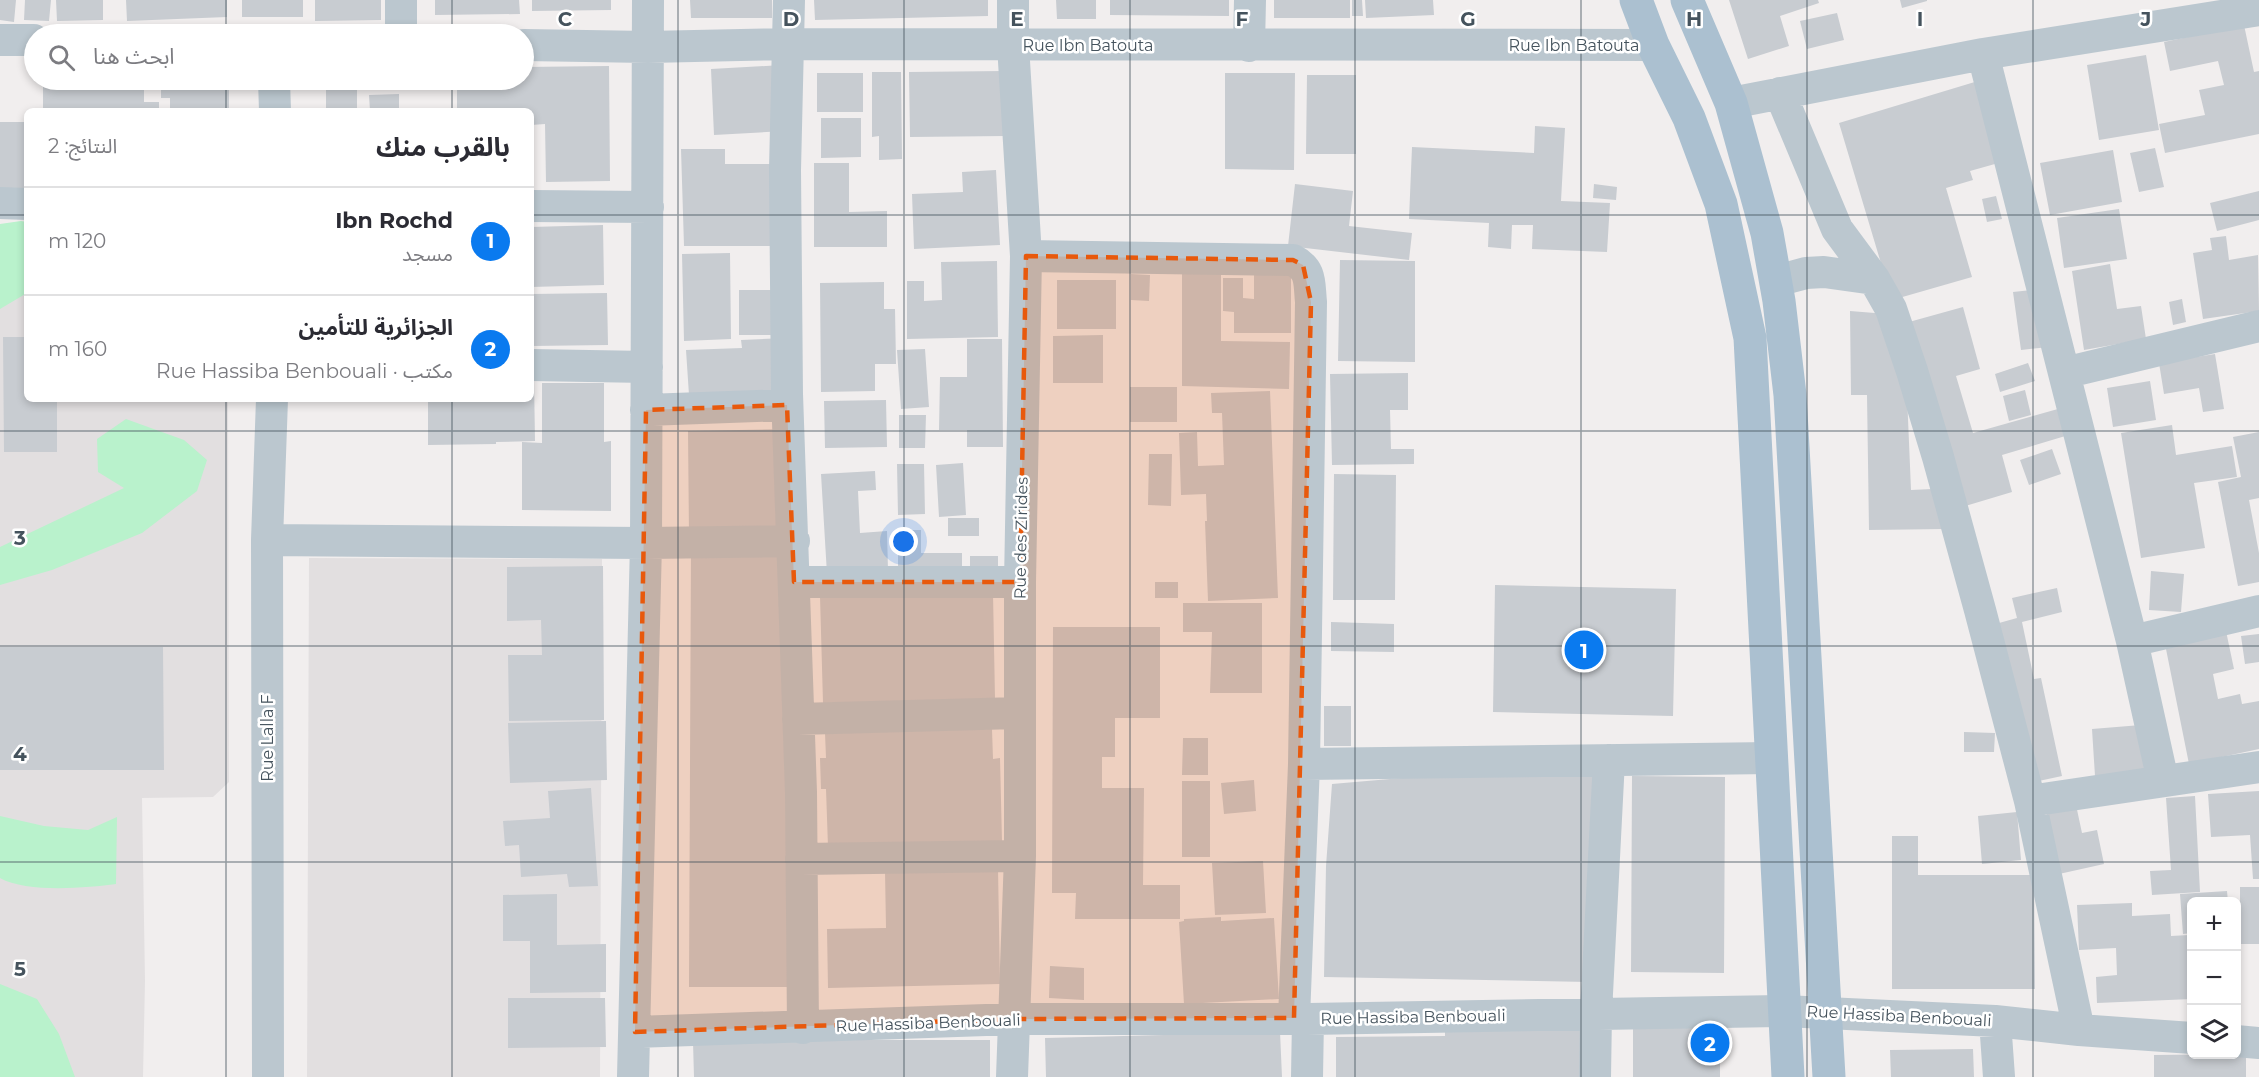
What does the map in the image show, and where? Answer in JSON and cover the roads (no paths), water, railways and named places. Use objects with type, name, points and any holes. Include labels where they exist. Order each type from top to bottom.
[{"type":"main road","points":[[1636,0],[1653,45],[1689,118],[1720,204],[1750,338],[1788,1077]]},
{"type":"main road","points":[[1687,0],[1731,104],[1767,233],[1776,281],[1790,395],[1829,1077]]},
{"type":"main road","points":[[1753,398],[1790,395]]},
{"type":"street","points":[[400,24],[401,0]]},
{"type":"street","points":[[633,1077],[646,543],[648,0]]},
{"type":"street","points":[[789,0],[785,170],[788,405],[794,541],[803,1028]]},
{"type":"street","name":"Rue des Zirides","points":[[1012,1077],[1020,856],[1020,582],[1026,256],[1013,45],[1013,0]]},
{"type":"street","points":[[1249,46],[1250,0]]},
{"type":"street","points":[[1731,104],[1983,54],[2259,10]]},
{"type":"street","points":[[0,40],[24,40]]},
{"type":"street","name":"Rue Ibn Batouta","points":[[534,45],[648,47],[789,44],[1653,45]]},
{"type":"street","points":[[1983,54],[2132,641],[2163,781]]},
{"type":"street","points":[[274,90],[274,108]]},
{"type":"street","points":[[1780,93],[1837,229],[1874,279],[1891,309],[1938,458],[2030,801],[2079,1030]]},
{"type":"street","points":[[0,203],[24,204]]},
{"type":"street","points":[[534,206],[648,207]]},
{"type":"street","points":[[1026,256],[1293,260],[1303,265],[1308,274],[1311,303],[1301,1018],[1307,1077]]},
{"type":"street","points":[[1776,281],[1806,273],[1824,272],[1874,279]]},
{"type":"street","points":[[2064,374],[2259,326]]},
{"type":"street","points":[[534,365],[647,367]]},
{"type":"street","name":"Rue Lalla F","points":[[268,1077],[267,540],[272,402]]},
{"type":"street","points":[[646,410],[788,405]]},
{"type":"street","points":[[267,540],[646,543],[794,541]]},
{"type":"street","points":[[794,582],[1020,582]]},
{"type":"street","points":[[2132,641],[2259,611]]},
{"type":"street","points":[[798,719],[1020,713]]},
{"type":"street","points":[[1304,765],[1772,758]]},
{"type":"street","points":[[1595,1077],[1596,1013],[1609,760]]},
{"type":"street","points":[[2030,801],[2259,767]]},
{"type":"street","points":[[801,860],[1020,856]]},
{"type":"street","name":"Rue Hassiba Benbouali","points":[[635,1032],[1015,1019],[1301,1018],[1826,1011],[1995,1021],[2187,1038]]},
{"type":"street","points":[[1995,1021],[2000,1077]]},
{"type":"street","points":[[2241,1041],[2259,1043]]},
{"type":"place","name":"Ibn Rochd","points":[[1584,650]]},
{"type":"place","name":"الجزائرية للتأمين","points":[[1710,1043]]}]
